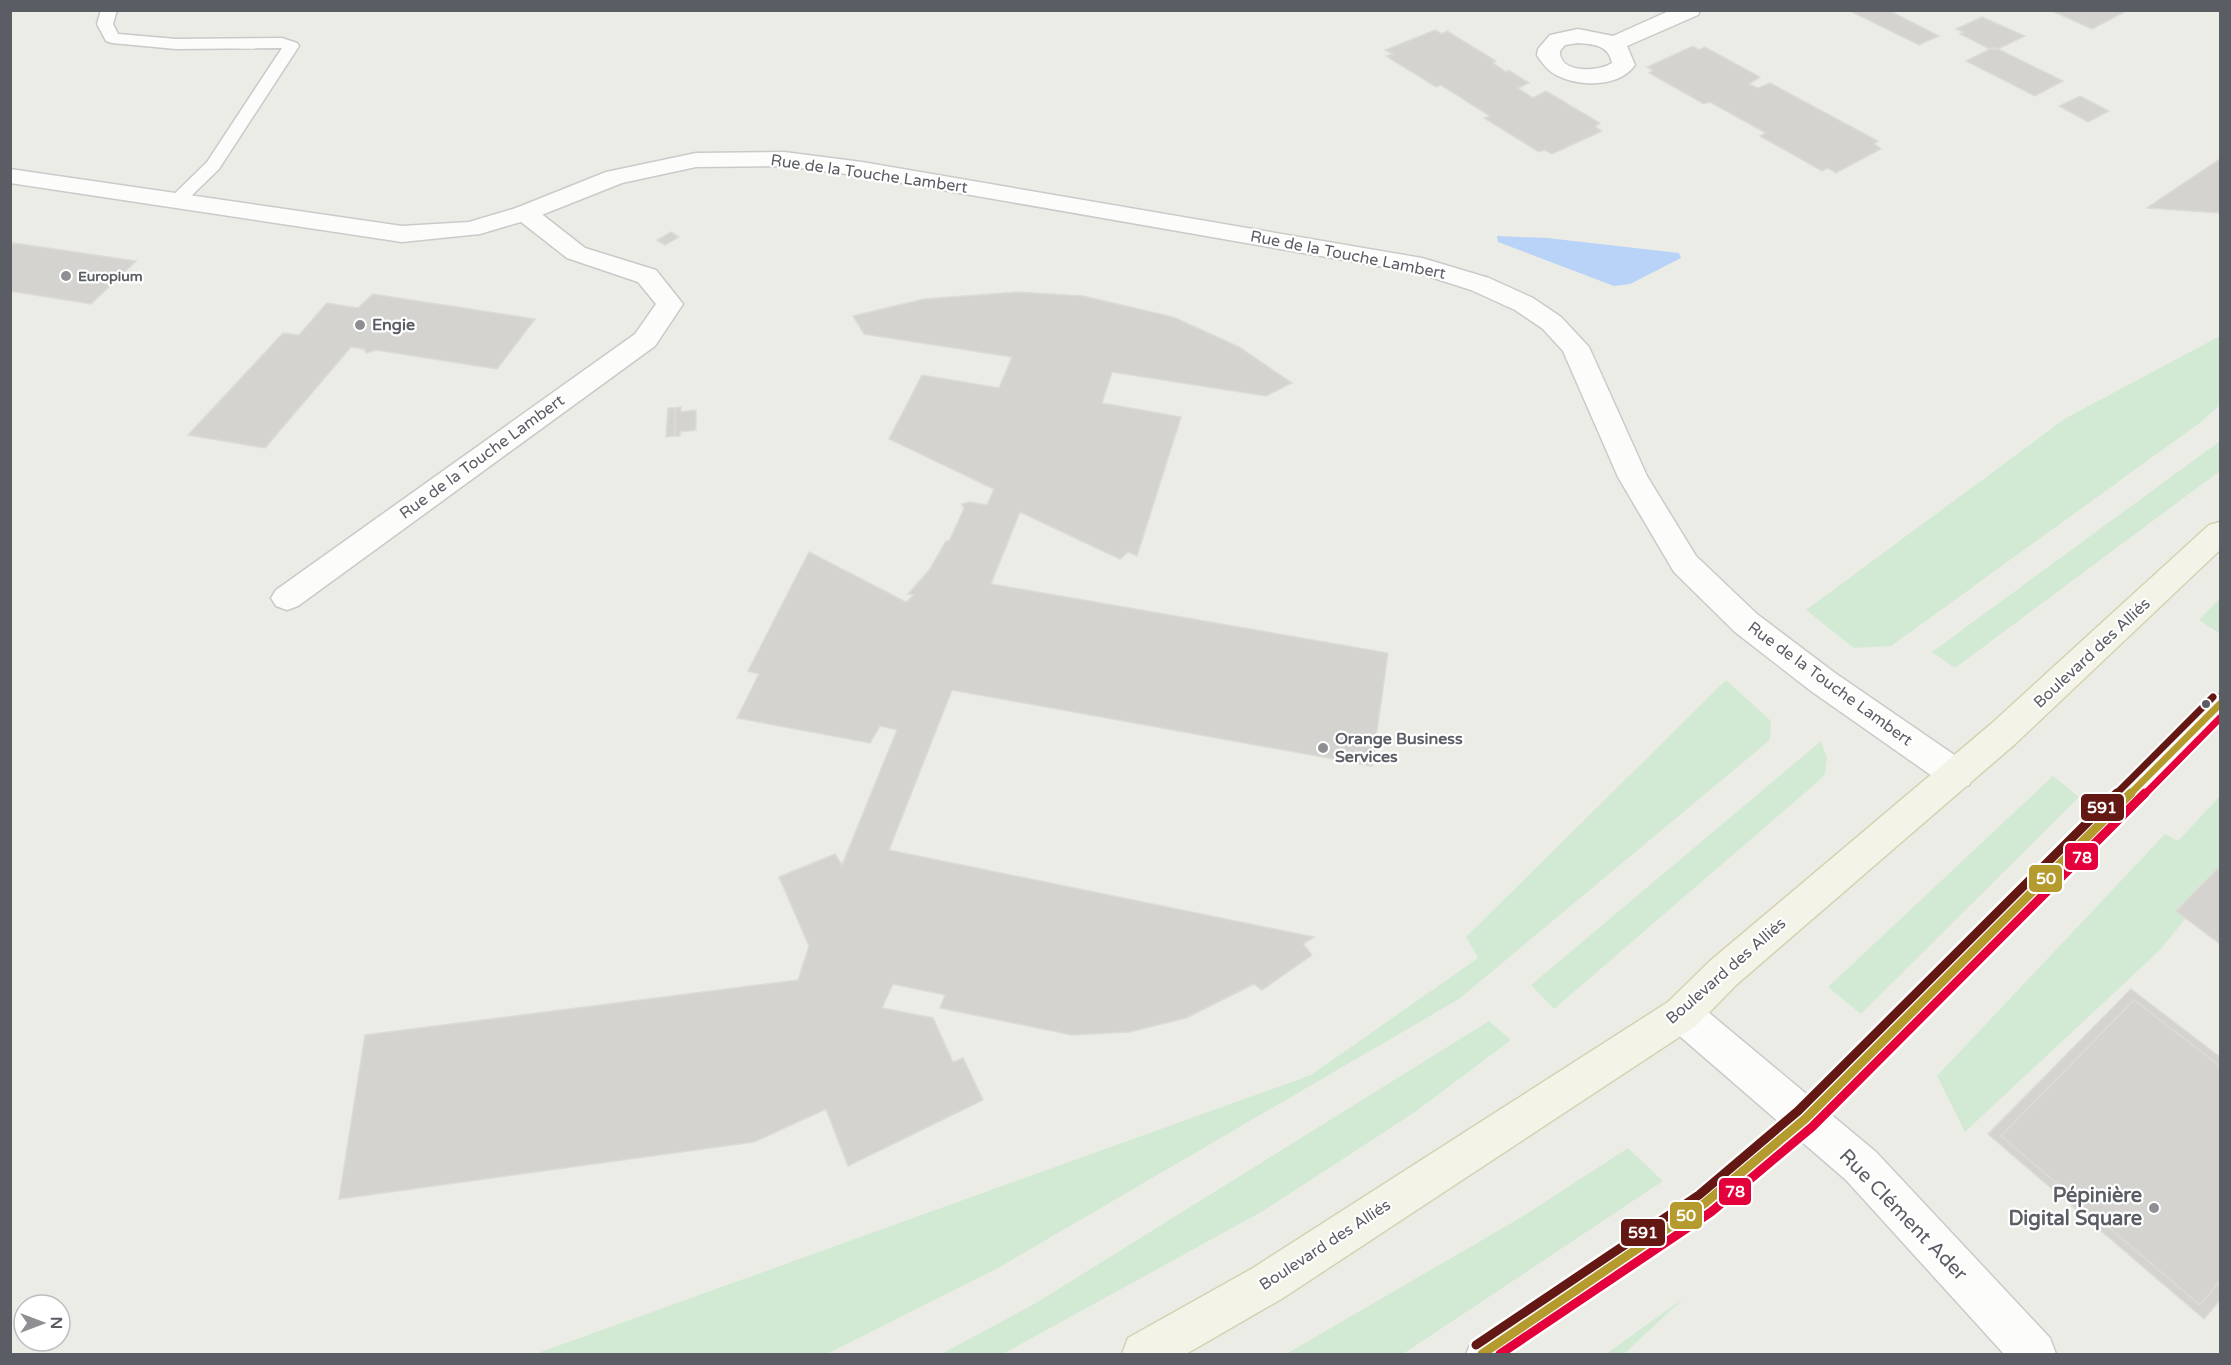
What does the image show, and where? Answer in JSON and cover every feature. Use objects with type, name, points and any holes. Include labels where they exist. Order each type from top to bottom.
[{"type":"main road","name":"Boulevard des Alliés","points":[[1144,1354],[1268,1283],[1682,1014],[1723,973],[1957,775],[2220,533]]},
{"type":"street","points":[[1614,44],[1690,10]]},
{"type":"street","name":"Rue de la Touche Lambert","points":[[10,176],[402,234],[471,229],[525,213],[615,177],[696,160],[784,159],[874,171],[1422,266],[1480,284],[1524,304],[1552,323],[1575,346],[1633,477],[1685,564],[1763,636],[1823,682],[1957,775]]},
{"type":"street","name":"Rue de la Touche Lambert","points":[[287,598],[645,340],[670,304],[647,276],[576,253],[525,213]]},
{"type":"street","name":"Rue Clément Ader","points":[[1682,1014],[1861,1166],[2034,1354]]},
{"type":"lane","points":[[110,10],[105,24],[112,38],[176,44],[282,43],[291,46],[213,165],[176,201]]},
{"type":"lane","points":[[1482,1354],[1705,1203],[1805,1119],[2220,704]]},
{"type":"green space","points":[[2220,336],[2220,405],[2201,422],[1891,646],[1854,648],[1806,610],[2066,418]]},
{"type":"green space","points":[[2220,441],[2220,471],[1955,668],[1932,652]]},
{"type":"green space","points":[[2220,598],[2220,634],[2199,620]]},
{"type":"green space","points":[[1726,680],[1771,721],[1770,740],[1459,999],[998,1268],[827,1354],[535,1354],[1311,1075],[1478,958],[1466,937]]},
{"type":"green space","points":[[1821,741],[1827,758],[1825,774],[1554,1009],[1531,985]]},
{"type":"green space","points":[[2053,776],[2079,797],[1861,1014],[1828,987]]},
{"type":"green space","points":[[2220,796],[2220,876],[2160,950],[1965,1132],[1937,1076],[2165,834],[2178,841]]},
{"type":"green space","points":[[1489,1021],[1511,1040],[1415,1112],[1263,1211],[1003,1354],[941,1354],[1036,1303]]},
{"type":"green space","points":[[1628,1148],[1663,1181],[1403,1354],[1286,1354],[1520,1218]]},
{"type":"green space","points":[[1684,1298],[1624,1354],[1606,1354]]},
{"type":"water","points":[[1497,236],[1547,238],[1679,253],[1681,258],[1630,284],[1614,286],[1498,242]]},
{"type":"building","points":[[1848,10],[1888,10],[1939,36],[1919,45]]},
{"type":"building","points":[[2050,10],[2128,10],[2092,29]]},
{"type":"building","points":[[1982,17],[2025,36],[1998,49],[1990,49],[1960,34],[1964,32],[1956,29]]},
{"type":"building","points":[[1435,30],[1442,34],[1447,31],[1496,61],[1493,63],[1506,72],[1508,70],[1529,83],[1518,88],[1533,98],[1546,91],[1600,123],[1595,127],[1602,131],[1552,154],[1544,150],[1539,152],[1484,118],[1490,116],[1441,85],[1436,87],[1386,56],[1393,54],[1385,50]]},
{"type":"building","points":[[1693,46],[1699,50],[1705,47],[1760,77],[1749,84],[1758,88],[1770,83],[1878,141],[1874,144],[1881,149],[1836,173],[1828,168],[1822,171],[1760,136],[1766,133],[1710,102],[1704,104],[1649,73],[1653,70],[1647,67]]},
{"type":"building","points":[[1994,47],[2063,81],[2035,96],[1966,61]]},
{"type":"building","points":[[2080,96],[2109,111],[2088,122],[2059,106]]},
{"type":"building","points":[[2220,159],[2220,213],[2147,208],[2169,193]]},
{"type":"building","points":[[671,232],[679,237],[665,245],[657,240]]},
{"type":"building","name":"Europium","points":[[14,243],[136,261],[91,304],[10,291],[10,245]]},
{"type":"building","name":"Orange Business Services","points":[[1018,292],[1083,296],[1173,317],[1239,347],[1292,383],[1266,396],[1112,372],[1102,403],[1181,417],[1137,556],[1128,552],[1120,559],[1020,512],[991,584],[1388,653],[1372,766],[952,690],[889,850],[1314,937],[1303,944],[1312,955],[1262,990],[1254,984],[1186,1018],[1129,1032],[1072,1035],[940,1008],[945,995],[893,984],[882,1008],[933,1018],[953,1062],[963,1058],[983,1100],[848,1166],[826,1109],[754,1142],[339,1199],[365,1035],[798,980],[809,946],[779,877],[835,854],[842,865],[897,730],[880,726],[870,743],[737,718],[759,674],[748,671],[809,552],[906,602],[914,595],[908,594],[930,569],[946,541],[949,541],[964,509],[962,504],[970,502],[987,505],[994,489],[889,439],[922,375],[999,388],[1012,357],[864,334],[853,316],[924,299]]},
{"type":"building","points":[[373,294],[535,319],[497,369],[376,350],[366,353],[364,349],[351,347],[265,448],[188,435],[283,333],[299,335],[327,303],[358,308]]},
{"type":"building","points":[[681,407],[681,412],[696,410],[696,430],[680,432],[680,436],[675,436],[675,408]]},
{"type":"building","points":[[668,408],[675,408],[675,436],[666,437]]},
{"type":"building","points":[[2220,866],[2220,944],[2176,911]]},
{"type":"building","points":[[2131,989],[2220,1057],[2220,1066],[2134,1000],[2001,1136],[2200,1305],[2220,1281],[2220,1300],[2204,1319],[1988,1134]]},
{"type":"building","name":"Pépinière Digital Square","points":[[2134,1000],[2220,1066],[2220,1281],[2200,1305],[2001,1136]]},
{"type":"transit line","name":"591","points":[[1476,1345],[1699,1195],[1798,1111],[2213,697]]},
{"type":"transit line","name":"50","points":[[1482,1354],[1705,1203],[1805,1119],[2220,704]]},
{"type":"transit line","name":"78","points":[[1500,1354],[1711,1212],[1812,1127],[2220,718]]},
{"type":"place","name":"Europium","points":[[66,276]]},
{"type":"place","name":"Engie","points":[[360,325]]},
{"type":"place","name":"Orange Business Services","points":[[1323,748]]},
{"type":"place","name":"Pépinière Digital Square","points":[[2154,1208]]}]
